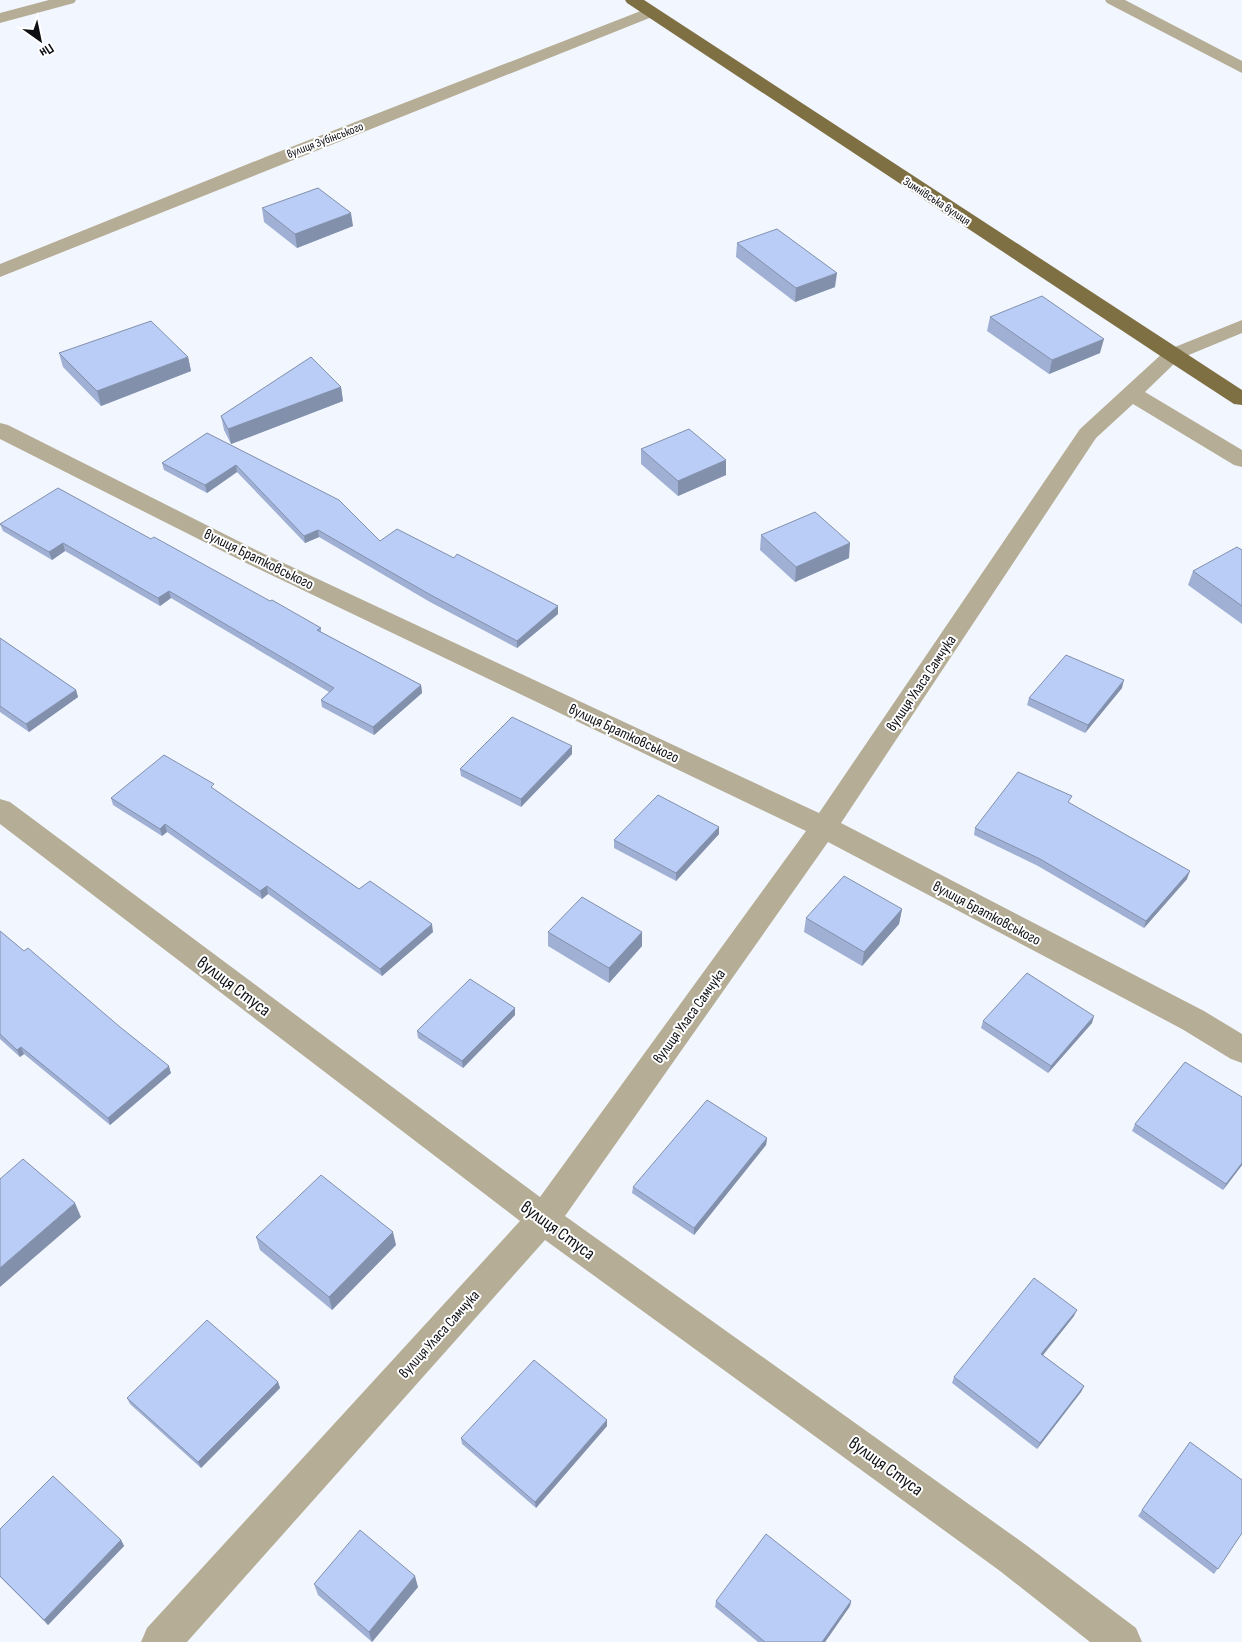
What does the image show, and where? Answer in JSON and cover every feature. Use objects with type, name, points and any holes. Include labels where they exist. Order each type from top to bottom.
[{"type":"main road","name":"Зимнівська вулиця","points":[[632,0],[1242,399]]},
{"type":"street","points":[[0,18],[68,0]]},
{"type":"street","points":[[1113,0],[1242,68]]},
{"type":"street","name":"вулиця Зубінського","points":[[4,265],[651,12]]},
{"type":"street","points":[[1172,355],[1242,326]]},
{"type":"street","name":"вулиця Уласа Самчука","points":[[161,1642],[543,1219],[824,827],[1088,434],[1172,355]]},
{"type":"street","points":[[1132,394],[1242,460]]},
{"type":"street","name":"вулиця Братковського","points":[[0,430],[250,556],[824,827],[1193,1020],[1242,1050]]},
{"type":"street","name":"вулиця Стуса","points":[[0,809],[543,1219],[1005,1552],[1122,1642]]},
{"type":"building","points":[[318,188],[351,213],[295,234],[262,208]]},
{"type":"building","points":[[777,229],[837,273],[796,288],[737,243]]},
{"type":"building","points":[[1042,296],[1104,339],[1052,360],[990,317]]},
{"type":"building","points":[[151,321],[188,357],[97,391],[59,353]]},
{"type":"building","points":[[311,357],[341,387],[228,429],[221,416]]},
{"type":"building","points":[[689,429],[726,460],[678,481],[641,449]]},
{"type":"building","points":[[207,433],[339,500],[380,541],[397,529],[454,558],[457,554],[558,606],[517,641],[429,594],[318,530],[304,536],[236,465],[205,485],[162,463]]},
{"type":"building","points":[[58,488],[151,539],[154,537],[270,601],[272,600],[321,628],[317,630],[421,685],[373,727],[321,700],[334,688],[169,591],[158,598],[63,543],[49,552],[0,524]]},
{"type":"building","points":[[815,512],[850,543],[796,567],[761,535]]},
{"type":"building","points":[[1237,547],[1242,550],[1242,606],[1193,571]]},
{"type":"building","points":[[0,638],[76,690],[26,724],[0,706]]},
{"type":"building","points":[[1066,655],[1124,680],[1088,725],[1029,698]]},
{"type":"building","points":[[512,717],[572,746],[521,799],[460,769]]},
{"type":"building","points":[[164,755],[214,784],[211,787],[359,889],[370,881],[432,924],[380,969],[267,886],[260,891],[165,824],[160,829],[111,798]]},
{"type":"building","points":[[1018,772],[1072,796],[1068,802],[1190,871],[1146,921],[1040,859],[975,828]]},
{"type":"building","points":[[658,795],[719,827],[676,873],[614,840]]},
{"type":"building","points":[[844,876],[902,909],[864,952],[806,918]]},
{"type":"building","points":[[582,897],[642,932],[609,968],[548,932]]},
{"type":"building","points":[[0,931],[24,951],[28,948],[120,1027],[169,1066],[108,1118],[21,1047],[17,1050],[0,1034]]},
{"type":"building","points":[[1027,973],[1094,1016],[1051,1066],[983,1021]]},
{"type":"building","points":[[470,979],[515,1008],[462,1061],[417,1031]]},
{"type":"building","points":[[1185,1062],[1242,1097],[1242,1163],[1226,1184],[1135,1124]]},
{"type":"building","points":[[707,1100],[767,1138],[694,1228],[633,1187]]},
{"type":"building","points":[[23,1159],[75,1203],[0,1268],[0,1179]]},
{"type":"building","points":[[321,1175],[393,1232],[329,1297],[256,1237]]},
{"type":"building","points":[[1034,1278],[1077,1310],[1041,1354],[1084,1386],[1040,1443],[954,1377]]},
{"type":"building","points":[[207,1320],[278,1382],[198,1462],[127,1398]]},
{"type":"building","points":[[534,1360],[607,1420],[535,1502],[461,1438]]},
{"type":"building","points":[[1190,1442],[1242,1480],[1242,1533],[1218,1569],[1142,1510]]},
{"type":"building","points":[[53,1476],[121,1540],[44,1620],[0,1576],[0,1529]]},
{"type":"building","points":[[360,1530],[415,1576],[369,1632],[314,1584]]},
{"type":"building","points":[[766,1534],[851,1601],[822,1642],[765,1642],[716,1601]]}]
